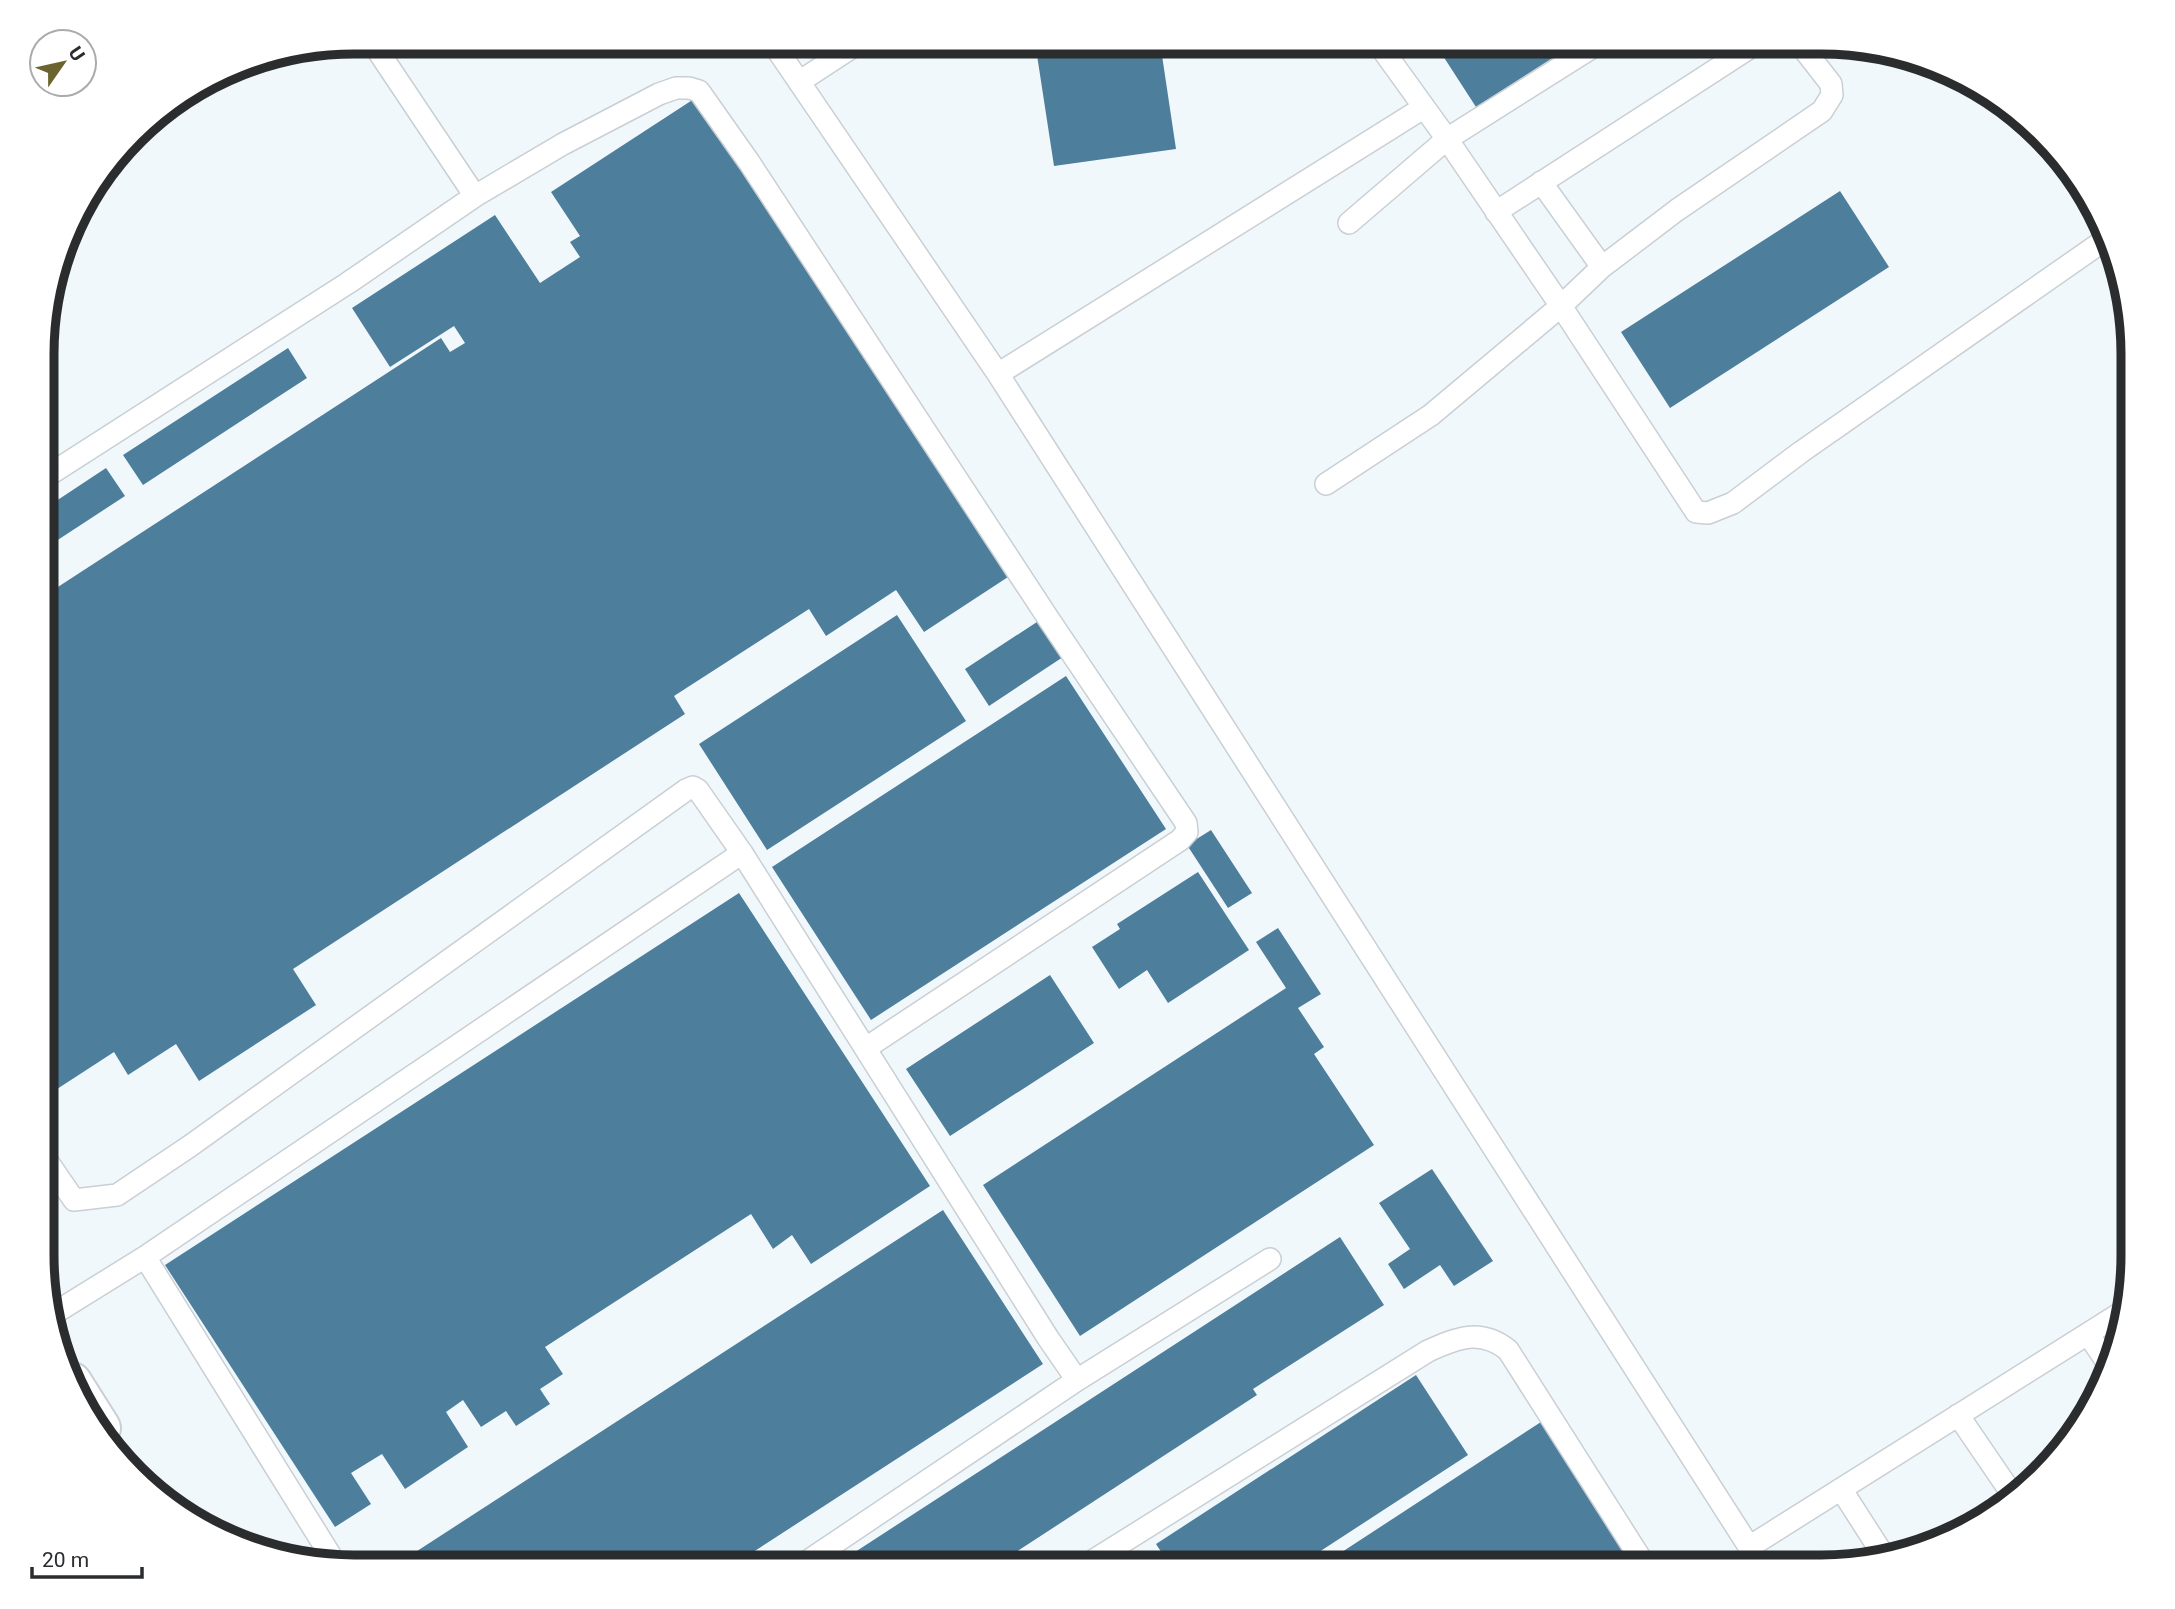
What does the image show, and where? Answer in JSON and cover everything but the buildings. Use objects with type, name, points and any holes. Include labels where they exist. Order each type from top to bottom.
[{"type":"lane","points":[[380,54],[475,196]]},
{"type":"lane","points":[[780,54],[998,374],[1754,1555]]},
{"type":"lane","points":[[799,82],[842,54]]},
{"type":"lane","points":[[1385,54],[1562,306],[1696,512],[1708,513],[1734,503],[1801,452],[2099,244]]},
{"type":"lane","points":[[1349,223],[1447,139],[1582,54]]},
{"type":"lane","points":[[1496,212],[1739,54]]},
{"type":"lane","points":[[1326,484],[1431,415],[1562,306],[1602,267],[1677,210],[1822,111],[1832,95],[1831,84],[1808,54]]},
{"type":"lane","points":[[54,472],[348,283],[475,196],[562,144],[659,94],[676,88],[699,91],[749,162],[1186,824],[1187,832],[1180,840],[866,1048]]},
{"type":"lane","points":[[998,374],[1423,108]]},
{"type":"lane","points":[[1541,182],[1602,267]]},
{"type":"lane","points":[[54,1171],[74,1200],[117,1195],[190,1146],[693,787],[698,790],[742,853],[1077,1380]]},
{"type":"lane","points":[[60,1310],[145,1257],[742,853]]},
{"type":"lane","points":[[145,1257],[329,1553]]},
{"type":"lane","points":[[817,1555],[1077,1380],[1270,1259]]},
{"type":"lane","points":[[1749,1547],[2114,1317]]},
{"type":"lane","points":[[2088,1334],[2103,1356]]},
{"type":"lane","points":[[1102,1555],[1428,1351],[1456,1338],[1481,1337],[1497,1341],[1508,1350],[1638,1555]]},
{"type":"lane","points":[[1958,1415],[2008,1489]]},
{"type":"lane","points":[[1841,1489],[1879,1549]]}]
